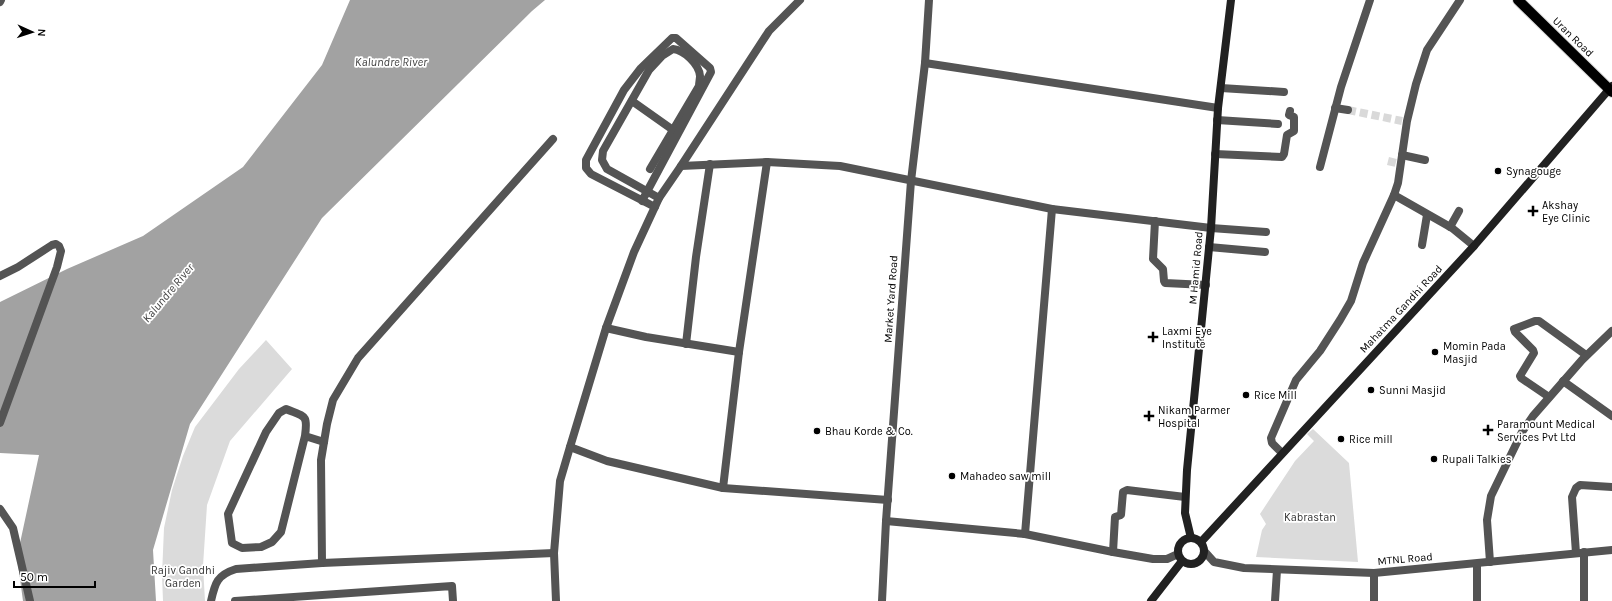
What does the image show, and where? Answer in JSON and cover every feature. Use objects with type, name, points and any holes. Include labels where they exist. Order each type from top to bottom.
[{"type":"main road","name":"M Hamid Road","points":[[1191,538],[1185,513],[1187,470],[1211,228],[1218,108],[1231,0]]},
{"type":"main road","name":"Uran Road","points":[[1518,0],[1611,89]]},
{"type":"main road","name":"Mahatma Gandhi Road","points":[[1201,542],[1474,246],[1611,89]]},
{"type":"main road","points":[[1187,538],[1191,538],[1201,542],[1205,552],[1202,560],[1194,565],[1185,564],[1180,558],[1178,550],[1181,543],[1187,538]]},
{"type":"main road","points":[[1151,601],[1180,558]]},
{"type":"street","points":[[556,601],[554,553],[560,481],[606,328],[634,252],[659,198],[769,31],[800,0]]},
{"type":"street","name":"Market Yard Road","points":[[882,601],[886,521],[911,181],[925,63],[929,0]]},
{"type":"street","points":[[1320,167],[1341,87],[1370,0]]},
{"type":"street","points":[[1282,453],[1272,443],[1271,438],[1296,380],[1320,351],[1351,301],[1369,248],[1394,195],[1400,160],[1404,121],[1426,50],[1460,0]]},
{"type":"street","points":[[642,200],[711,72],[710,68],[676,38],[672,38],[646,63],[624,90],[586,160],[586,168],[591,174],[655,207]]},
{"type":"street","points":[[650,169],[699,86],[700,76],[698,69],[687,56],[677,49],[673,49],[662,56],[649,70],[603,151],[602,160],[607,169],[659,198]]},
{"type":"street","points":[[925,63],[1218,108]]},
{"type":"street","points":[[1221,88],[1284,92]]},
{"type":"street","points":[[632,101],[673,130]]},
{"type":"street","points":[[1335,108],[1348,110]]},
{"type":"street","points":[[1215,154],[1282,157],[1284,154],[1287,135],[1294,131],[1295,119],[1294,117],[1289,116],[1290,111]]},
{"type":"street","points":[[1217,120],[1278,124]]},
{"type":"street","points":[[322,563],[321,460],[333,400],[358,358],[553,140]]},
{"type":"street","points":[[1400,160],[1425,160]]},
{"type":"street","points":[[681,166],[767,162],[840,166],[1052,209],[1211,228],[1266,232]]},
{"type":"street","points":[[723,488],[739,352],[767,162]]},
{"type":"street","points":[[686,344],[696,257],[710,164]]},
{"type":"street","points":[[1394,195],[1450,227],[1474,246]]},
{"type":"street","points":[[1025,534],[1052,209]]},
{"type":"street","points":[[1450,227],[1459,211]]},
{"type":"street","points":[[1422,246],[1427,215]]},
{"type":"street","points":[[1155,221],[1153,259],[1163,269],[1164,281],[1206,285]]},
{"type":"street","points":[[0,276],[13,270],[52,245],[56,244],[59,246],[61,251],[57,267],[0,423]]},
{"type":"street","points":[[1209,247],[1265,252]]},
{"type":"street","points":[[1550,397],[1521,378],[1520,376],[1534,353],[1514,329],[1535,321],[1539,322],[1586,355]]},
{"type":"street","points":[[606,328],[646,337],[739,352]]},
{"type":"street","points":[[1490,562],[1487,520],[1491,496],[1522,432],[1533,416],[1586,355],[1612,331]]},
{"type":"street","points":[[1563,381],[1612,416]]},
{"type":"street","points":[[286,409],[303,416],[307,422],[305,436],[280,532],[272,542],[261,547],[242,548],[232,543],[228,514],[266,432],[278,413],[286,409]]},
{"type":"street","points":[[305,436],[324,442]]},
{"type":"street","points":[[570,447],[606,461],[723,488],[888,500]]},
{"type":"street","points":[[1584,601],[1580,553],[1572,497],[1576,488],[1580,485],[1612,487]]},
{"type":"street","points":[[1113,552],[1115,518],[1121,515],[1123,492],[1126,490],[1186,497]]},
{"type":"street","points":[[0,509],[13,528],[30,601]]},
{"type":"street","points":[[886,521],[1025,534],[1153,559],[1167,560],[1180,558]]},
{"type":"street","name":"MTNL Road","points":[[1205,552],[1214,562],[1244,568],[1374,573],[1612,550]]},
{"type":"street","points":[[211,601],[215,583],[225,572],[236,569],[322,563],[554,553]]},
{"type":"street","points":[[1477,564],[1477,601]]},
{"type":"street","points":[[1275,601],[1277,570]]},
{"type":"street","points":[[1374,573],[1374,601]]},
{"type":"street","points":[[235,601],[452,586],[453,601]]},
{"type":"green space","name":"Rajiv Gandhi Garden","points":[[266,340],[292,369],[230,441],[207,505],[203,566],[205,601],[163,601],[162,575],[164,528],[172,490],[183,456],[195,427],[239,369]]},
{"type":"green space","name":"Kabrastan","points":[[1313,429],[1349,463],[1358,562],[1256,557],[1262,530],[1266,524],[1260,514],[1295,461],[1314,441],[1307,434]]},
{"type":"water","name":"Kalundre River","points":[[350,0],[545,0],[532,11],[322,218],[190,424],[153,550],[156,601],[23,601],[17,557],[39,455],[0,453],[0,302],[67,269],[143,236],[243,167],[322,65]]},
{"type":"tunnel","points":[[1348,110],[1402,121]]},
{"type":"tunnel","points":[[1388,161],[1396,163]]},
{"type":"place","name":"Synagouge","points":[[1498,171]]},
{"type":"place","name":"Akshay Eye Clinic","points":[[1533,211]]},
{"type":"place","name":"Laxmi Eye Institute","points":[[1153,337]]},
{"type":"place","name":"Momin Pada Masjid","points":[[1435,352]]},
{"type":"place","name":"Sunni Masjid","points":[[1371,390]]},
{"type":"place","name":"Rice Mill","points":[[1246,395]]},
{"type":"place","name":"Nikam Parmer Hospital","points":[[1149,416]]},
{"type":"place","name":"Paramount Medical Services Pvt Ltd","points":[[1488,430]]},
{"type":"place","name":"Bhau Korde & Co.","points":[[817,431]]},
{"type":"place","name":"Rice mill","points":[[1341,439]]},
{"type":"place","name":"Rupali Talkies","points":[[1434,459]]},
{"type":"place","name":"Mahadeo saw mill","points":[[952,476]]}]
